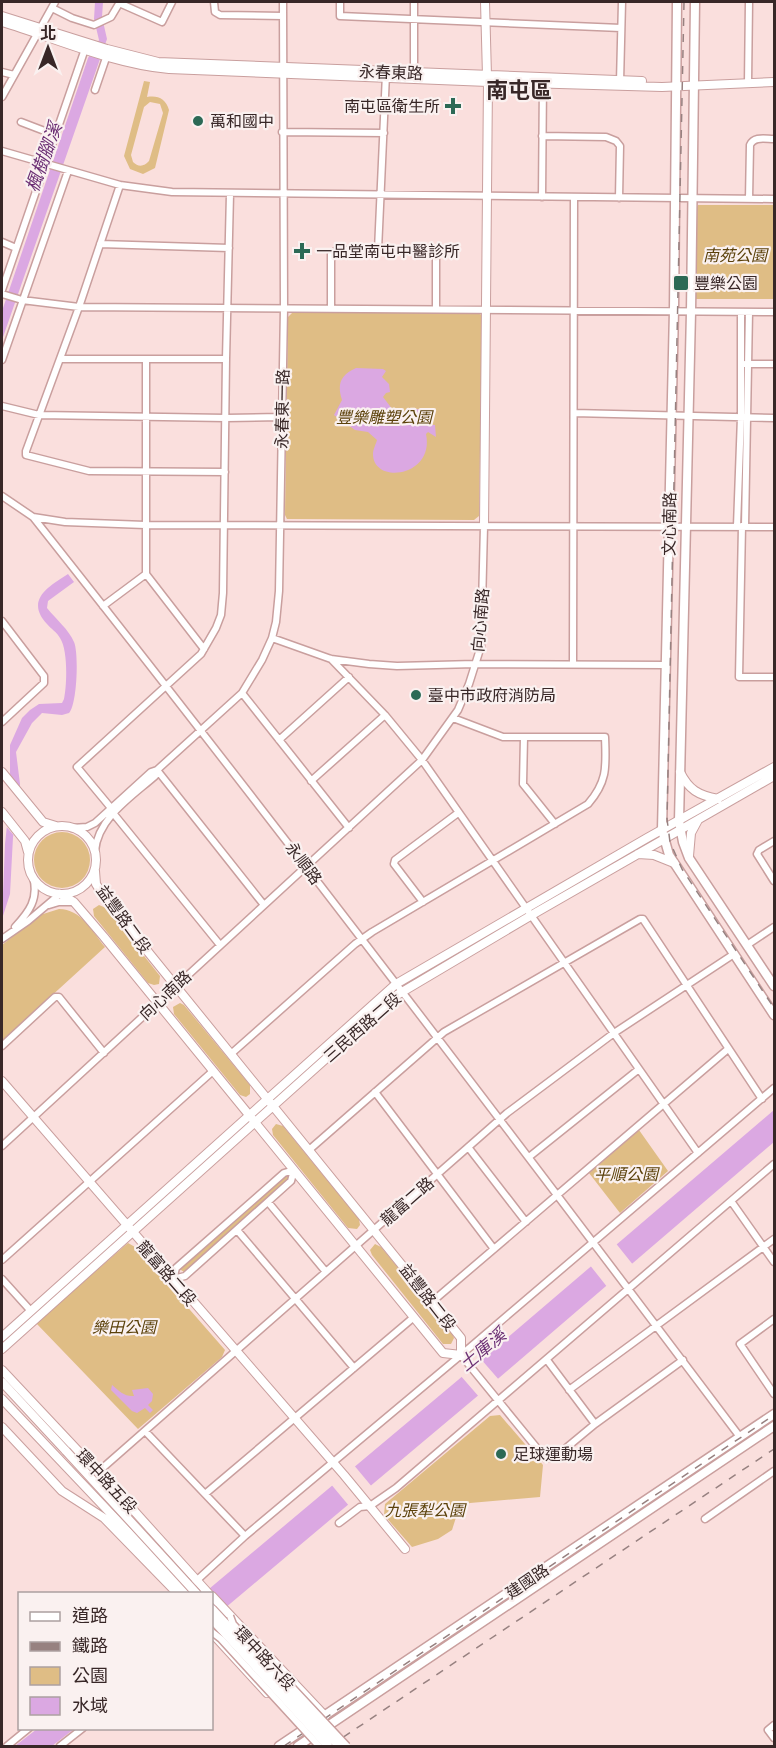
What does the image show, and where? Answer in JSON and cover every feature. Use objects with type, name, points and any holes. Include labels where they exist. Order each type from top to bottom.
[{"type":"main road","name":"文心南路","points":[[677,2],[674,310],[663,834],[674,862],[774,1015]]},
{"type":"main road","name":"文心南路","points":[[695,2],[689,417],[679,772],[680,825],[689,858],[774,986]]},
{"type":"main road","name":"建國路","points":[[279,1746],[774,1414]]},
{"type":"main road","name":"建國路","points":[[298,1746],[774,1426]]},
{"type":"street","points":[[2,97],[56,2]]},
{"type":"street","points":[[52,8],[94,25],[111,17],[119,2],[162,22],[172,2]]},
{"type":"street","points":[[214,2],[215,12],[220,15],[283,16]]},
{"type":"street","name":"永春東一路","points":[[68,827],[92,825],[112,811],[151,772],[158,770],[242,693],[272,638],[279,598],[284,308],[283,2]]},
{"type":"street","points":[[340,2],[340,16],[621,28]]},
{"type":"street","points":[[414,2],[414,76]]},
{"type":"street","name":"向心南路","points":[[2,1146],[422,760],[453,717],[469,684],[481,646],[484,526],[488,79],[485,2]]},
{"type":"street","points":[[620,83],[622,2]]},
{"type":"street","points":[[748,83],[749,2]]},
{"type":"street","points":[[2,16],[88,47],[55,135],[47,165],[2,293],[20,300],[79,307],[774,312]]},
{"type":"street","points":[[2,22],[39,30]]},
{"type":"street","name":"永春東路","points":[[88,47],[156,68],[543,81],[662,82],[676,85],[774,82]]},
{"type":"street","points":[[95,90],[106,53]]},
{"type":"street","points":[[2,72],[14,75]]},
{"type":"street","points":[[378,250],[386,75]]},
{"type":"street","points":[[542,197],[543,81]]},
{"type":"street","points":[[21,122],[55,135]]},
{"type":"street","points":[[282,132],[384,133]]},
{"type":"street","points":[[542,136],[606,137],[616,141],[620,146],[619,198]]},
{"type":"street","points":[[749,199],[750,146],[754,140],[774,139]]},
{"type":"street","points":[[2,151],[120,185],[172,192],[774,199]]},
{"type":"street","points":[[2,360],[65,170]]},
{"type":"street","points":[[120,185],[26,455],[89,471],[225,472]]},
{"type":"street","points":[[220,945],[77,767],[204,650],[221,615],[230,194]]},
{"type":"street","points":[[573,664],[574,197]]},
{"type":"street","points":[[2,242],[16,248]]},
{"type":"street","points":[[100,244],[229,248]]},
{"type":"street","points":[[331,308],[331,254],[337,250],[378,250],[429,251],[436,254],[436,309]]},
{"type":"street","points":[[741,312],[745,364]]},
{"type":"street","points":[[749,312],[745,364],[739,677],[774,677]]},
{"type":"street","points":[[60,359],[226,359]]},
{"type":"street","points":[[146,360],[146,574],[204,650]]},
{"type":"street","points":[[745,364],[774,364]]},
{"type":"street","points":[[2,406],[39,416],[281,417]]},
{"type":"street","points":[[574,413],[774,418]]},
{"type":"street","name":"永順路","points":[[2,496],[33,517],[306,866],[629,1289]]},
{"type":"street","points":[[33,517],[65,522],[145,525],[774,527]]},
{"type":"street","points":[[103,606],[146,574]]},
{"type":"street","points":[[2,621],[44,676],[44,683],[2,722]]},
{"type":"street","points":[[272,638],[331,659],[397,666],[665,665]]},
{"type":"street","points":[[331,659],[385,715],[422,760],[698,1153]]},
{"type":"street","points":[[279,740],[349,677]]},
{"type":"street","points":[[242,693],[349,828]]},
{"type":"street","points":[[311,781],[385,715]]},
{"type":"street","points":[[232,1053],[362,939],[588,804],[602,785],[606,772],[605,737],[503,738],[453,717]]},
{"type":"street","points":[[524,737],[523,784],[555,824]]},
{"type":"street","name":"三民西路二段","points":[[2,1337],[126,1225],[402,992],[529,912],[680,825],[718,799],[774,767]]},
{"type":"street","points":[[158,770],[264,905]]},
{"type":"street","points":[[679,772],[692,791],[718,799]]},
{"type":"street","points":[[3,774],[44,822],[52,826],[68,827],[86,836],[95,851]]},
{"type":"street","name":"三民西路二段","points":[[680,825],[698,820],[774,776]]},
{"type":"street","name":"永春東一路","points":[[95,851],[98,835],[112,811]]},
{"type":"street","points":[[3,813],[27,846],[29,867],[36,890],[34,902],[9,934]]},
{"type":"street","points":[[423,902],[394,864],[395,860],[458,813]]},
{"type":"street","points":[[689,858],[691,832],[698,820]]},
{"type":"street","points":[[28,855],[30,846],[38,837],[49,830],[68,827]]},
{"type":"street","name":"三民西路二段","points":[[271,1102],[396,984],[637,854],[663,834]]},
{"type":"street","points":[[774,841],[759,850],[757,854],[774,881]]},
{"type":"street","name":"益豐路二段","points":[[33,878],[44,889],[75,902],[443,1353],[462,1355],[461,1338],[433,1301],[102,894],[96,884],[95,851]]},
{"type":"street","points":[[637,854],[654,855],[674,862]]},
{"type":"street","name":"益豐路二段","points":[[60,894],[87,883],[95,871]]},
{"type":"street","points":[[2,939],[60,894]]},
{"type":"street","points":[[44,908],[59,902],[75,902]]},
{"type":"street","points":[[309,1150],[444,1032],[640,919],[643,919],[762,1099]]},
{"type":"street","points":[[747,945],[774,927]]},
{"type":"street","name":"龍富二路","points":[[98,1472],[500,1120],[614,1033],[734,954]]},
{"type":"street","points":[[2,1046],[55,997],[59,997],[104,1053]]},
{"type":"street","points":[[433,1301],[728,1049]]},
{"type":"street","points":[[529,1157],[639,1069]]},
{"type":"street","points":[[2,1260],[213,1071]]},
{"type":"street","name":"龍富路二段","points":[[2,1081],[405,1548]]},
{"type":"street","points":[[189,1592],[196,1580],[245,1536],[462,1355],[774,1088]]},
{"type":"street","points":[[375,1092],[494,1249]]},
{"type":"street","name":"三民西路二段","points":[[2,1349],[132,1233],[253,1118]]},
{"type":"street","points":[[468,1147],[526,1222]]},
{"type":"street","points":[[339,1523],[360,1507],[396,1488],[774,1164]]},
{"type":"street","points":[[294,1170],[293,1180],[268,1202],[185,1276],[173,1279],[176,1268],[285,1172],[294,1170]]},
{"type":"street","points":[[268,1202],[326,1272]]},
{"type":"street","points":[[731,1202],[774,1262]]},
{"type":"street","points":[[237,1230],[354,1368]]},
{"type":"street","points":[[569,1390],[774,1239]]},
{"type":"street","points":[[2,1279],[30,1310]]},
{"type":"street","points":[[629,1289],[740,1437]]},
{"type":"street","points":[[205,1494],[414,1317]]},
{"type":"street","points":[[774,1319],[740,1344],[774,1394]]},
{"type":"street","points":[[462,1355],[545,1458],[554,1458],[595,1424],[683,1360]]},
{"type":"street","points":[[547,1360],[595,1424]]},
{"type":"street","name":"環中路五段","points":[[2,1370],[207,1592]]},
{"type":"street","name":"環中路五段","points":[[2,1382],[196,1592]]},
{"type":"street","name":"環中路五段","points":[[2,1399],[187,1592]]},
{"type":"street","name":"環中路五段","points":[[2,1426],[62,1491],[104,1518],[177,1592]]},
{"type":"street","points":[[145,1431],[245,1536]]},
{"type":"street","points":[[705,1519],[774,1471]]},
{"type":"street","name":"環中路五段","points":[[213,1598],[230,1616]]},
{"type":"street","points":[[213,1610],[339,1746]]},
{"type":"street","name":"環中路六段","points":[[230,1616],[325,1716]]},
{"type":"street","name":"環中路六段","points":[[230,1616],[233,1624],[347,1746]]},
{"type":"street","points":[[213,1620],[328,1746]]},
{"type":"street","name":"環中路六段","points":[[213,1633],[302,1731]]},
{"type":"street","name":"環中路六段","points":[[213,1633],[221,1638],[319,1746]]},
{"type":"street","points":[[774,1725],[768,1730],[774,1738]]},
{"type":"street","points":[[7,1746],[27,1730]]},
{"type":"street","points":[[60,1746],[80,1730]]},
{"type":"green space","points":[[144,81],[150,82],[147,97],[161,99],[169,110],[155,168],[143,174],[130,169],[124,156]],"holes":[[[150,102],[160,104],[163,113],[149,161],[141,166],[137,165],[133,162],[131,155],[144,107]]]},
{"type":"green space","name":"南苑公園","points":[[698,205],[774,205],[774,299],[696,299],[695,211]]},
{"type":"green space","name":"豐樂雕塑公園","points":[[292,313],[477,313],[482,315],[479,516],[474,520],[287,519],[285,515],[288,317]]},
{"type":"green space","points":[[57,832],[67,832],[82,840],[88,849],[90,860],[88,871],[82,880],[67,888],[57,888],[46,883],[39,876],[34,865],[34,855],[39,844],[46,837]]},
{"type":"green space","points":[[99,905],[106,908],[160,976],[159,984],[148,983],[94,916],[93,909]]},
{"type":"green space","points":[[59,909],[67,910],[80,917],[105,947],[2,1041],[2,945],[40,915]]},
{"type":"green space","points":[[180,1003],[250,1085],[250,1094],[246,1097],[240,1095],[174,1014],[173,1007]]},
{"type":"green space","points":[[276,1124],[283,1126],[359,1219],[360,1225],[357,1229],[348,1228],[273,1135],[272,1129]]},
{"type":"green space","name":"平順公園","points":[[639,1130],[668,1171],[620,1213],[589,1173]]},
{"type":"green space","points":[[284,1175],[287,1175],[289,1179],[187,1271],[181,1270],[181,1268]]},
{"type":"green space","name":"樂田公園","points":[[128,1243],[135,1247],[225,1350],[222,1357],[138,1429],[36,1323]]},
{"type":"green space","points":[[375,1244],[381,1247],[452,1333],[454,1338],[451,1344],[443,1344],[372,1255],[370,1250]]},
{"type":"green space","name":"九張犁公園","points":[[500,1415],[543,1465],[540,1497],[470,1503],[459,1508],[452,1530],[438,1539],[412,1547],[384,1515],[385,1504],[490,1416]]},
{"type":"water","points":[[95,2],[103,2],[102,17],[107,39],[2,340],[2,311],[88,58],[99,40],[94,19]]},
{"type":"water","points":[[356,368],[386,371],[382,377],[389,384],[390,392],[383,397],[393,410],[401,417],[417,409],[425,411],[427,417],[419,424],[435,425],[436,437],[428,432],[426,434],[426,448],[422,460],[413,467],[403,472],[392,473],[383,470],[376,464],[373,454],[377,440],[368,432],[355,430],[334,415],[342,400],[341,381],[346,374]]},
{"type":"water","points":[[68,574],[74,582],[48,601],[47,608],[66,629],[76,648],[74,700],[69,713],[62,715],[42,713],[32,723],[16,752],[20,784],[19,808],[13,837],[10,894],[2,919],[5,844],[10,797],[10,745],[22,718],[30,710],[39,704],[62,703],[64,699],[66,667],[63,643],[38,608],[39,601],[47,589]]},
{"type":"water","points":[[774,1110],[774,1142],[493,1383],[213,1618],[213,1592],[205,1592]]},
{"type":"water","points":[[112,1385],[128,1396],[134,1396],[132,1390],[148,1388],[153,1394],[152,1401],[148,1405],[153,1410],[150,1413],[145,1408],[137,1413],[132,1411],[111,1390]]},
{"type":"water","points":[[36,1730],[73,1730],[52,1746],[15,1746]]},
{"type":"pier","points":[[6,770],[22,789],[16,838],[4,824],[7,797]]},
{"type":"pier","points":[[614,1241],[634,1266],[608,1288],[589,1264]]},
{"type":"pier","points":[[480,1358],[500,1381],[480,1398],[460,1375]]},
{"type":"pier","points":[[353,1464],[373,1488],[350,1507],[330,1483]]},
{"type":"railway","points":[[684,2],[667,819],[670,842],[682,869],[774,1008]]},
{"type":"railway","points":[[284,1746],[774,1415]]},
{"type":"railway","points":[[330,1746],[774,1449]]},
{"type":"place","name":"南屯區衛生所","points":[[453,106]]},
{"type":"place","name":"萬和國中","points":[[198,121]]},
{"type":"place","name":"一品堂南屯中醫診所","points":[[302,251]]},
{"type":"place","name":"豐樂公園","points":[[681,283]]},
{"type":"place","name":"臺中市政府消防局","points":[[416,695]]},
{"type":"place","name":"足球運動場","points":[[501,1454]]},
{"type":"district","name":"南屯區","points":[[519,89]]},
{"type":"water label","name":"楓樹腳溪","points":[[43,157]]},
{"type":"water label","name":"土庫溪","points":[[482,1349]]}]
